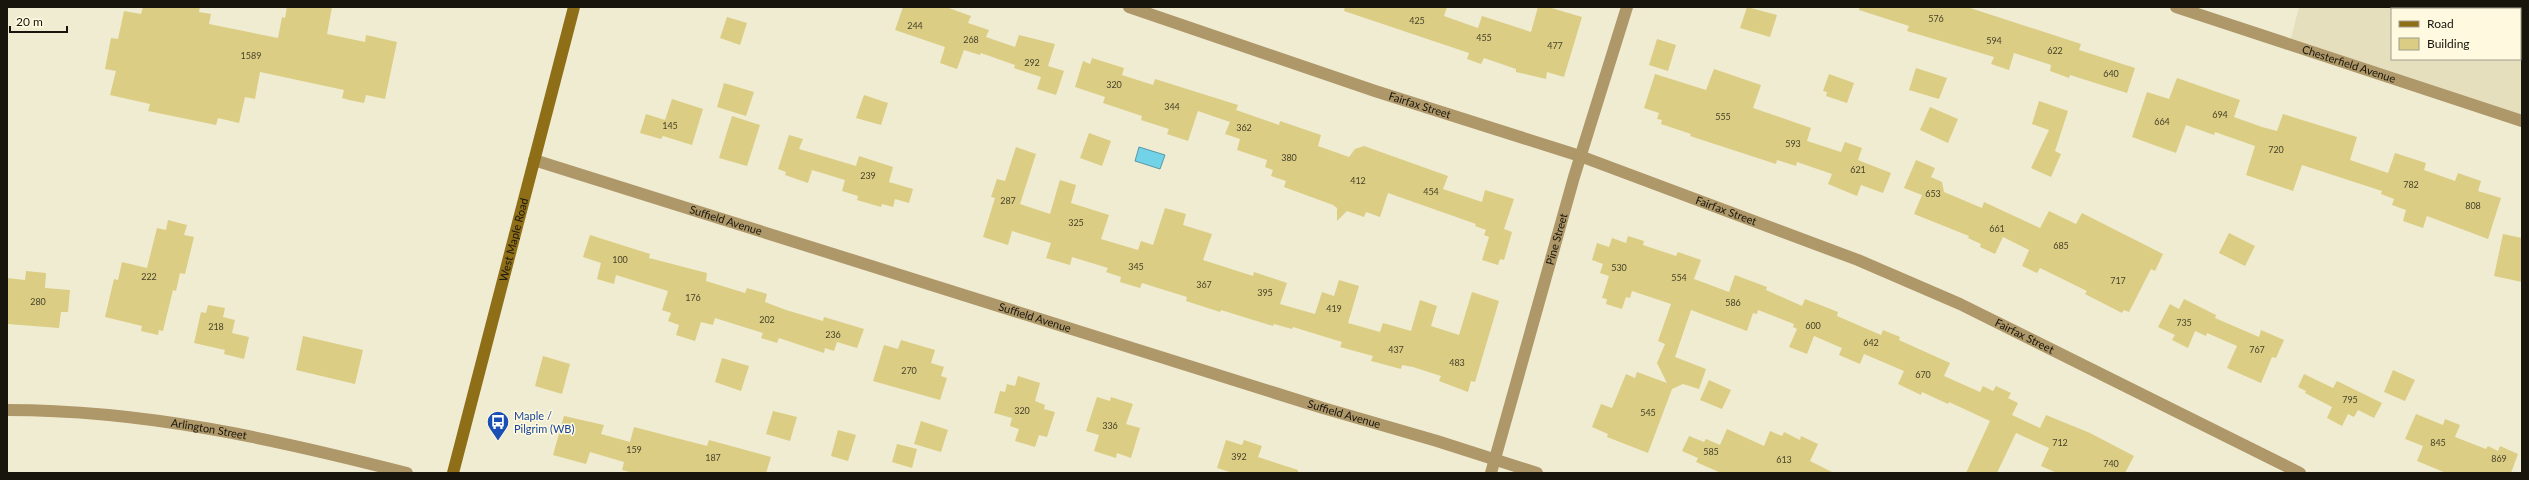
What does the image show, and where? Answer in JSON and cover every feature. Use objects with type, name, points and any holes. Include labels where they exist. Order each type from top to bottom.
[{"type":"main road","name":"West Maple Road","points":[[453,473],[574,7]]},
{"type":"street","name":"Fairfax Street","points":[[1129,7],[1375,91],[1580,156],[1772,226],[1953,301],[2300,473]]},
{"type":"street","name":"Pine Street","points":[[1491,473],[1580,156],[1627,7]]},
{"type":"street","name":"Chesterfield Avenue","points":[[2176,7],[2522,121]]},
{"type":"street","name":"Suffield Avenue","points":[[534,160],[1323,408],[1494,458],[1537,473]]},
{"type":"street","name":"Arlington Street","points":[[7,410],[86,413],[196,425],[287,443],[407,473]]},
{"type":"shaded area","points":[[2299,7],[2522,7],[2522,120],[2290,42]]},
{"type":"water","points":[[1139,147],[1165,155],[1160,169],[1135,161]]},
{"type":"building","points":[[143,7],[200,7],[199,12],[211,14],[209,24],[278,38],[282,17],[285,18],[287,7],[332,7],[327,34],[365,42],[366,35],[397,42],[385,99],[366,95],[364,103],[349,100],[342,98],[344,90],[260,72],[255,99],[245,97],[239,123],[218,118],[216,125],[148,111],[150,104],[110,95],[116,71],[105,69],[111,38],[118,39],[124,11],[141,14]]},
{"type":"building","points":[[903,7],[946,7],[971,16],[968,23],[989,30],[986,37],[1015,47],[1019,35],[1055,44],[1048,66],[1064,71],[1056,95],[1037,89],[1041,77],[1014,68],[1015,65],[981,53],[980,55],[964,50],[957,69],[940,63],[945,47],[895,30]]},
{"type":"building","points":[[1345,7],[1447,7],[1444,16],[1478,28],[1482,16],[1531,32],[1538,7],[1548,7],[1582,17],[1564,77],[1547,72],[1546,79],[1516,72],[1516,69],[1484,58],[1481,64],[1467,59],[1469,53],[1344,11]]},
{"type":"building","points":[[1747,7],[1777,15],[1770,37],[1740,28]]},
{"type":"building","points":[[1859,7],[1967,7],[2081,44],[2079,50],[2135,68],[2127,93],[2070,75],[2069,78],[2050,71],[2051,65],[2014,53],[2009,70],[1991,64],[1994,57],[1907,31],[1909,26],[1859,10]]},
{"type":"building","points":[[727,17],[747,23],[740,45],[720,38]]},
{"type":"building","points":[[1657,39],[1676,45],[1668,71],[1649,65]]},
{"type":"building","points":[[1092,58],[1124,68],[1122,75],[1153,85],[1155,79],[1238,105],[1236,110],[1279,125],[1280,121],[1321,135],[1318,146],[1349,157],[1355,149],[1364,146],[1448,176],[1443,189],[1482,202],[1485,190],[1514,199],[1504,229],[1512,232],[1504,260],[1500,259],[1498,265],[1482,260],[1489,237],[1484,235],[1486,230],[1475,226],[1476,224],[1388,193],[1380,217],[1366,212],[1364,217],[1347,211],[1337,221],[1337,208],[1333,205],[1284,187],[1286,181],[1271,176],[1273,170],[1265,167],[1267,160],[1237,150],[1240,139],[1225,134],[1230,122],[1198,111],[1188,141],[1167,134],[1169,129],[1141,120],[1142,116],[1103,103],[1105,97],[1075,87],[1083,61],[1090,64]]},
{"type":"building","points":[[1916,68],[1947,78],[1939,99],[1909,90]]},
{"type":"building","points":[[1714,69],[1761,85],[1753,108],[1811,128],[1807,141],[1841,152],[1845,142],[1862,148],[1858,160],[1891,173],[1883,193],[1861,185],[1857,196],[1828,184],[1832,174],[1797,162],[1796,166],[1777,160],[1776,164],[1690,136],[1691,134],[1661,124],[1662,120],[1657,119],[1659,113],[1644,108],[1655,74],[1706,90]]},
{"type":"building","points":[[1829,74],[1854,83],[1847,103],[1826,96],[1827,92],[1823,91]]},
{"type":"building","points":[[2177,78],[2240,100],[2234,117],[2262,127],[2277,131],[2283,114],[2357,137],[2350,160],[2388,173],[2395,153],[2426,163],[2424,170],[2455,181],[2458,173],[2481,181],[2478,191],[2501,198],[2488,239],[2427,216],[2423,228],[2403,221],[2406,210],[2392,205],[2394,199],[2381,194],[2382,191],[2302,165],[2293,191],[2246,175],[2255,146],[2215,132],[2214,135],[2186,125],[2176,153],[2132,137],[2147,92],[2169,99]]},
{"type":"building","points":[[724,83],[754,92],[746,116],[717,107]]},
{"type":"building","points":[[864,95],[888,103],[881,125],[856,118]]},
{"type":"building","points":[[672,99],[703,109],[692,145],[663,136],[661,139],[640,133],[646,114],[665,120]]},
{"type":"building","points":[[2039,101],[2068,111],[2055,151],[2061,154],[2051,177],[2031,168],[2049,130],[2032,124]]},
{"type":"building","points":[[1930,107],[1958,119],[1948,143],[1920,130]]},
{"type":"building","points":[[732,116],[760,125],[747,166],[719,158]]},
{"type":"building","points":[[1089,133],[1111,141],[1102,166],[1080,158]]},
{"type":"building","points":[[789,135],[803,139],[799,149],[856,166],[859,156],[893,167],[889,182],[913,189],[909,203],[895,199],[893,207],[882,204],[881,207],[857,200],[858,196],[842,191],[845,180],[812,170],[808,183],[785,175],[786,172],[778,169]]},
{"type":"building","points":[[1016,147],[1036,154],[1020,204],[1050,214],[1060,180],[1076,185],[1071,203],[1109,215],[1101,239],[1138,250],[1141,241],[1153,245],[1165,208],[1186,214],[1183,225],[1212,234],[1203,260],[1253,276],[1254,272],[1287,283],[1280,304],[1315,314],[1322,292],[1334,296],[1339,280],[1359,286],[1348,323],[1380,332],[1383,323],[1411,331],[1420,300],[1437,306],[1431,326],[1459,335],[1472,292],[1499,301],[1475,382],[1471,381],[1468,392],[1439,381],[1441,376],[1413,367],[1402,365],[1401,369],[1371,361],[1373,356],[1340,347],[1342,342],[1293,327],[1292,329],[1274,324],[1273,326],[1221,310],[1220,312],[1186,301],[1187,297],[1142,283],[1140,288],[1120,282],[1121,277],[1106,272],[1108,268],[1072,257],[1070,265],[1046,258],[1051,243],[1012,231],[1008,245],[983,237],[995,198],[991,197],[997,179],[1005,181]]},
{"type":"building","points":[[1916,160],[1935,168],[1931,177],[1942,182],[1944,192],[1982,208],[1984,202],[2040,228],[2049,211],[2076,224],[2082,213],[2163,254],[2155,271],[2151,269],[2129,312],[2124,310],[2122,313],[2085,294],[2087,291],[2040,268],[2037,273],[2022,266],[2029,250],[2003,237],[1995,254],[1980,247],[1981,244],[1968,238],[1969,236],[1914,214],[1922,195],[1904,188]]},
{"type":"building","points":[[168,220],[187,225],[184,235],[194,237],[185,274],[180,273],[176,291],[173,290],[163,331],[159,330],[158,335],[141,331],[142,326],[105,317],[114,279],[118,280],[122,262],[147,268],[157,228],[166,230]]},
{"type":"building","points":[[2229,233],[2255,246],[2245,266],[2219,253]]},
{"type":"building","points":[[2503,234],[2522,238],[2522,282],[2494,276]]},
{"type":"building","points":[[590,235],[650,254],[649,258],[707,273],[706,281],[745,293],[747,288],[767,294],[765,302],[786,310],[823,321],[824,317],[864,329],[857,348],[837,342],[834,351],[825,348],[824,353],[779,338],[777,343],[761,338],[763,333],[715,318],[713,325],[701,322],[695,341],[676,335],[679,325],[668,321],[671,313],[662,310],[668,291],[616,275],[614,284],[597,279],[601,263],[583,257]]},
{"type":"building","points":[[1628,236],[1644,241],[1643,245],[1676,256],[1678,252],[1701,260],[1694,279],[1729,292],[1735,275],[1767,287],[1766,290],[1802,306],[1805,299],[1838,312],[1837,316],[1881,335],[1883,330],[1900,337],[1899,340],[1950,363],[1944,376],[1980,392],[1983,386],[1993,391],[1996,386],[2011,393],[2008,398],[2018,403],[2012,415],[2040,428],[2046,415],[2090,433],[2134,456],[2125,473],[2057,473],[2041,466],[2049,448],[2016,433],[1997,473],[1966,473],[1990,421],[1949,402],[1948,404],[1922,392],[1921,395],[1898,384],[1904,371],[1864,354],[1860,364],[1839,355],[1842,348],[1814,336],[1807,354],[1789,347],[1797,329],[1793,327],[1794,324],[1758,310],[1757,314],[1753,313],[1747,331],[1691,310],[1675,357],[1706,369],[1699,389],[1683,384],[1672,389],[1648,453],[1607,437],[1608,434],[1592,427],[1601,404],[1612,408],[1626,374],[1635,378],[1637,372],[1667,383],[1657,363],[1665,344],[1658,341],[1671,304],[1632,291],[1630,298],[1626,297],[1622,309],[1606,304],[1607,299],[1602,298],[1609,276],[1600,273],[1603,264],[1592,260],[1597,243],[1609,247],[1612,238],[1626,243]]},
{"type":"building","points":[[26,271],[46,273],[45,288],[70,290],[68,312],[61,312],[59,328],[8,324],[7,278],[25,280]]},
{"type":"building","points":[[2184,299],[2216,315],[2215,318],[2259,337],[2261,330],[2284,340],[2276,358],[2272,357],[2261,383],[2227,368],[2237,346],[2207,333],[2206,336],[2195,331],[2188,348],[2172,340],[2175,335],[2158,327],[2170,304],[2179,309]]},
{"type":"building","points":[[208,305],[225,308],[223,317],[235,320],[232,333],[249,337],[244,359],[224,354],[225,350],[194,343],[201,312],[206,313]]},
{"type":"building","points":[[303,336],[363,350],[355,384],[296,370]]},
{"type":"building","points":[[901,340],[935,350],[931,363],[944,367],[941,376],[947,378],[940,400],[873,381],[884,345],[898,349]]},
{"type":"building","points":[[543,356],[570,364],[562,394],[535,386]]},
{"type":"building","points":[[722,358],[749,366],[741,391],[715,382]]},
{"type":"building","points":[[2393,370],[2415,380],[2405,401],[2384,392]]},
{"type":"building","points":[[2304,374],[2333,388],[2337,381],[2382,403],[2374,418],[2358,410],[2354,417],[2348,414],[2342,426],[2327,418],[2332,407],[2305,393],[2306,391],[2298,387]]},
{"type":"building","points":[[1018,376],[1040,383],[1035,401],[1045,405],[1044,409],[1055,412],[1047,437],[1039,435],[1035,447],[1015,441],[1019,429],[1010,426],[1012,418],[994,413],[1000,391],[1005,392],[1007,384],[1015,386]]},
{"type":"building","points":[[1709,380],[1731,390],[1722,409],[1700,400]]},
{"type":"building","points":[[1097,397],[1110,401],[1111,397],[1133,404],[1126,424],[1140,428],[1131,458],[1117,453],[1116,458],[1094,451],[1099,435],[1086,431]]},
{"type":"building","points":[[773,411],[797,417],[790,441],[766,434]]},
{"type":"building","points":[[2416,414],[2443,425],[2445,419],[2460,425],[2455,437],[2486,449],[2488,446],[2498,451],[2500,446],[2518,454],[2511,473],[2446,473],[2417,461],[2423,446],[2405,439]]},
{"type":"building","points":[[564,416],[604,425],[601,434],[630,442],[634,427],[707,446],[709,440],[771,457],[766,473],[634,473],[622,470],[624,462],[590,452],[586,464],[553,455]]},
{"type":"building","points":[[921,421],[948,430],[941,452],[914,444]]},
{"type":"building","points":[[1727,429],[1764,446],[1770,431],[1782,436],[1784,432],[1800,440],[1801,436],[1818,444],[1810,461],[1834,473],[1721,473],[1696,462],[1698,458],[1682,451],[1689,436],[1704,442],[1706,439],[1720,445]]},
{"type":"building","points":[[838,430],[856,435],[848,461],[831,456]]},
{"type":"building","points":[[1226,440],[1242,445],[1244,440],[1262,446],[1258,457],[1298,470],[1298,473],[1233,473],[1217,468]]},
{"type":"building","points":[[897,444],[917,449],[912,468],[892,462]]},
{"type":"place","name":"Maple / Pilgrim (WB)","points":[[498,442]]}]
